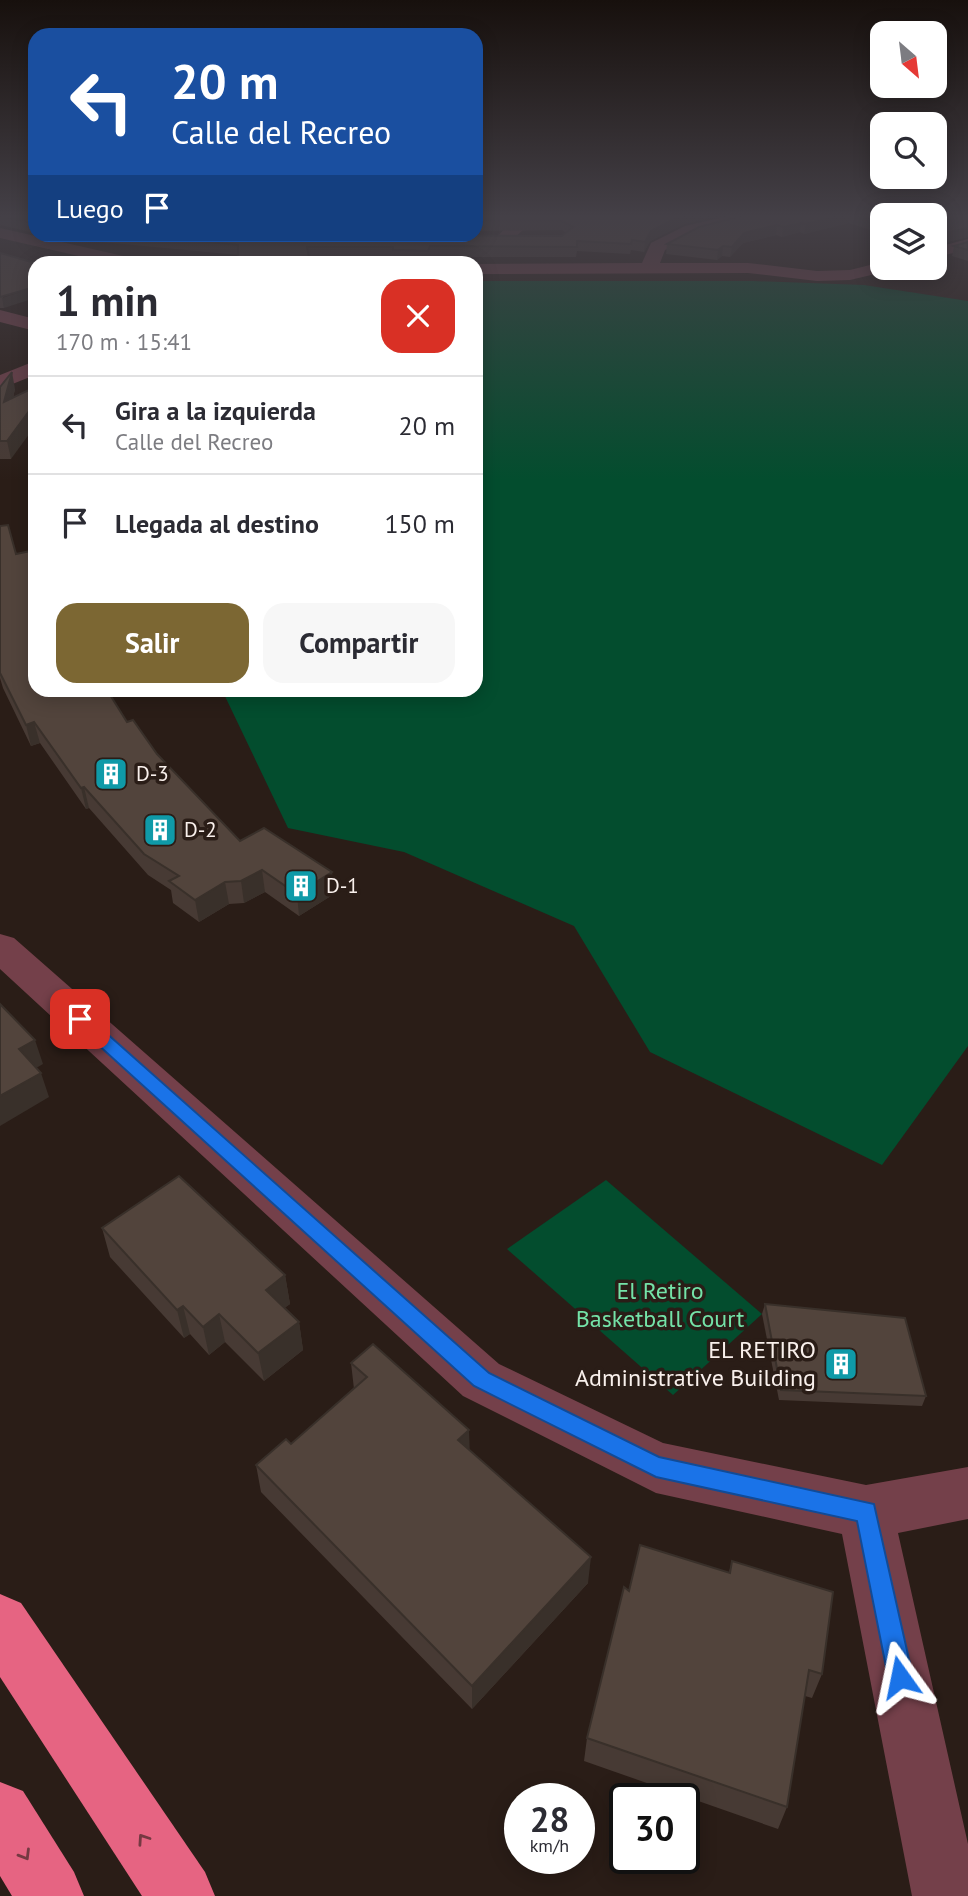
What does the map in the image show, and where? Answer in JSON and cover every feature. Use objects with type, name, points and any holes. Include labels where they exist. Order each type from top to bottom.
[{"type":"highway","points":[[0,1624],[181,1896]]},
{"type":"highway","points":[[0,1814],[50,1896]]},
{"type":"street","points":[[0,316],[28,323]]},
{"type":"street","points":[[0,383],[28,370]]},
{"type":"street","points":[[0,947],[481,1380],[656,1467],[866,1512],[968,1493]]},
{"type":"street","points":[[866,1512],[946,1896]]},
{"type":"green space","points":[[483,302],[968,302],[968,1046],[882,1165],[650,1052],[574,926],[404,852],[288,828],[225,697],[483,697]]},
{"type":"green space","name":"El Retiro Basketball Court","points":[[606,1180],[762,1314],[673,1395],[507,1249]]},
{"type":"building","points":[[12,372],[4,402],[28,390],[28,412],[7,441],[0,441],[0,387]]},
{"type":"building","points":[[8,525],[16,554],[28,551],[28,697],[111,697],[127,722],[133,720],[157,754],[240,841],[264,828],[332,872],[297,894],[262,870],[241,881],[225,882],[195,900],[169,881],[179,876],[144,854],[84,787],[81,788],[34,722],[26,725],[0,673],[0,526]]},
{"type":"building","points":[[0,1004],[35,1040],[19,1049],[41,1073],[0,1096]]},
{"type":"building","points":[[179,1176],[285,1275],[266,1290],[299,1322],[258,1353],[219,1314],[203,1327],[183,1306],[177,1310],[102,1228]]},
{"type":"building","name":"EL RETIRO Administrative Building","points":[[765,1304],[905,1318],[926,1396],[781,1390]]},
{"type":"building","points":[[373,1344],[469,1430],[458,1440],[591,1557],[472,1686],[256,1465],[286,1439],[291,1444],[367,1377],[351,1363]]},
{"type":"building","points":[[640,1545],[730,1573],[732,1561],[833,1592],[822,1674],[809,1670],[787,1807],[587,1738],[624,1587],[629,1591]]},
{"type":"place","name":"D-3","points":[[111,774]]},
{"type":"place","name":"D-2","points":[[160,830]]},
{"type":"place","name":"D-1","points":[[301,886]]},
{"type":"place","name":"EL RETIRO Administrative Building","points":[[841,1364]]},
{"type":"route","points":[[80,1019],[481,1380],[656,1467],[866,1512],[900,1677]]}]
